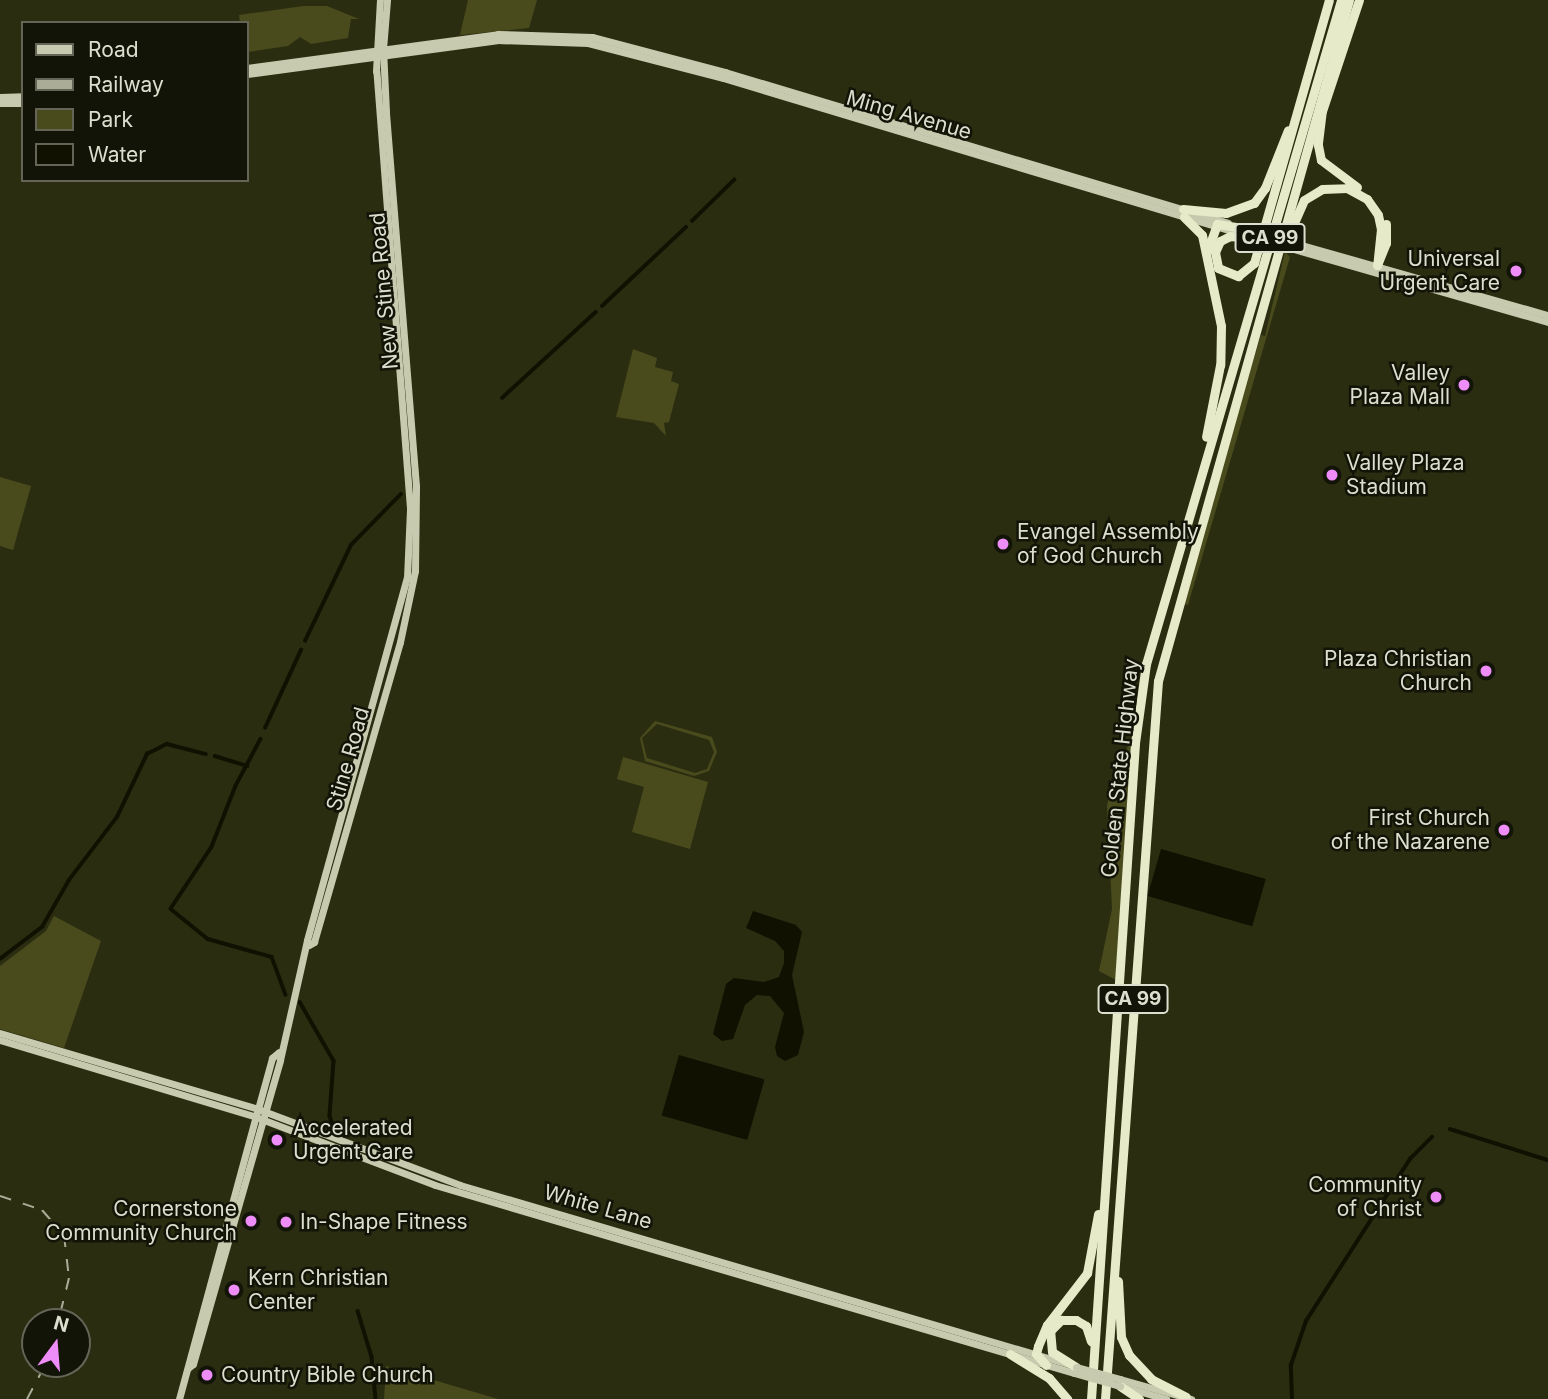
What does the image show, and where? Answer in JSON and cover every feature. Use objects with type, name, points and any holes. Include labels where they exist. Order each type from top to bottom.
[{"type":"highway","points":[[1254,234],[1230,236],[1220,241],[1215,252],[1219,268],[1238,276],[1252,265],[1329,0]]},
{"type":"highway","name":"Golden State Highway","points":[[1091,1399],[1139,706],[1156,621],[1341,0]]},
{"type":"highway","name":"Golden State Highway","points":[[1106,1399],[1117,1212],[1157,684],[1255,321],[1349,0]]},
{"type":"highway","points":[[1297,175],[1359,0]]},
{"type":"highway","points":[[1184,213],[1226,213],[1257,199],[1298,110]]},
{"type":"highway","points":[[1322,110],[1318,145],[1322,163],[1370,196],[1385,218],[1386,243],[1376,269]]},
{"type":"highway","points":[[1255,321],[1294,215],[1314,193],[1347,188],[1372,204],[1381,224],[1376,269]]},
{"type":"highway","points":[[1184,213],[1200,230],[1207,251],[1221,326],[1221,352],[1199,476]]},
{"type":"highway","points":[[1207,251],[1214,226],[1254,234]]},
{"type":"highway","points":[[1046,1365],[1036,1354],[1047,1325],[1087,1273],[1106,1178]]},
{"type":"highway","points":[[1117,1212],[1121,1337],[1145,1374],[1189,1398]]},
{"type":"highway","points":[[1075,1370],[1055,1355],[1048,1345],[1052,1328],[1065,1319],[1080,1321],[1089,1330],[1091,1382]]},
{"type":"highway","points":[[1010,1354],[1049,1378],[1067,1399]]},
{"type":"highway","points":[[1120,1383],[1139,1399]]},
{"type":"main road","name":"New Stine Road","points":[[380,0],[379,54],[418,511],[411,578]]},
{"type":"main road","name":"New Stine Road","points":[[379,54],[387,0]]},
{"type":"main road","name":"Ming Avenue","points":[[248,75],[530,33],[587,40],[694,70],[748,79],[1290,245],[1376,269],[1426,279],[1548,318]]},
{"type":"main road","points":[[497,40],[530,33]]},
{"type":"main road","name":"Ming Avenue","points":[[248,68],[497,40],[610,40],[936,142],[971,148]]},
{"type":"main road","points":[[0,97],[21,96]]},
{"type":"main road","points":[[0,103],[21,103]]},
{"type":"main road","points":[[898,130],[930,134]]},
{"type":"main road","name":"Ming Avenue","points":[[1002,158],[1041,166],[1184,213],[1214,226]]},
{"type":"main road","name":"Ming Avenue","points":[[1376,269],[1404,281],[1532,317],[1548,318]]},
{"type":"main road","points":[[1404,281],[1426,279]]},
{"type":"main road","name":"Stine Road","points":[[188,1368],[219,1270],[228,1216],[279,1052],[325,878],[411,578]]},
{"type":"main road","name":"Stine Road","points":[[309,945],[314,942],[411,578]]},
{"type":"main road","points":[[324,904],[325,878]]},
{"type":"main road","name":"White Lane","points":[[1,1035],[189,1096],[260,1114],[423,1181],[489,1193],[888,1318],[1046,1365],[1075,1370]]},
{"type":"main road","name":"White Lane","points":[[1,1035],[214,1096],[342,1142],[460,1189],[754,1278],[784,1284]]},
{"type":"main road","points":[[189,1096],[214,1096]]},
{"type":"main road","name":"Stine Road","points":[[179,1399],[223,1245],[242,1192],[260,1114]]},
{"type":"main road","points":[[311,1137],[342,1142]]},
{"type":"main road","points":[[242,1192],[244,1160]]},
{"type":"main road","points":[[384,1167],[419,1172]]},
{"type":"main road","name":"White Lane","points":[[818,1294],[846,1298],[1036,1354],[1075,1370],[1163,1397],[1189,1398]]},
{"type":"main road","points":[[888,1318],[921,1320]]},
{"type":"green space","points":[[468,0],[537,0],[529,28],[460,35]]},
{"type":"green space","points":[[303,6],[327,6],[359,19],[351,19],[348,38],[311,44],[300,37],[288,46],[248,52],[248,21],[240,21],[239,15]]},
{"type":"green space","points":[[1285,252],[1290,257],[1188,605],[1180,603],[1261,335],[1265,336]]},
{"type":"green space","points":[[633,349],[657,358],[655,367],[673,372],[671,381],[679,384],[669,422],[664,423],[666,436],[654,423],[616,417]]},
{"type":"green space","points":[[0,477],[31,486],[13,550],[0,546]]},
{"type":"green space","points":[[655,721],[712,737],[717,752],[709,771],[694,776],[645,761],[640,738]],"holes":[[[657,724],[709,740],[714,752],[707,769],[695,773],[647,758],[642,738]]]},
{"type":"green space","points":[[1133,736],[1116,980],[1099,971],[1112,909],[1107,806],[1114,773]]},
{"type":"green space","points":[[623,757],[708,782],[690,849],[632,832],[644,787],[617,779]]},
{"type":"green space","points":[[54,916],[101,941],[64,1048],[0,1029],[0,966],[46,931]]},
{"type":"green space","points":[[386,1366],[498,1399],[384,1399]]},
{"type":"water","points":[[1161,849],[1266,879],[1252,926],[1147,896]]},
{"type":"water","points":[[753,911],[796,925],[802,932],[792,975],[804,1032],[798,1055],[785,1061],[777,1056],[775,1047],[784,1013],[770,996],[757,995],[745,1005],[733,1039],[722,1041],[713,1034],[726,984],[734,978],[764,982],[779,977],[784,963],[784,951],[775,941],[746,928]]},
{"type":"water","points":[[679,1055],[765,1080],[747,1140],[662,1116]]},
{"type":"waterway","points":[[692,221],[734,180]]},
{"type":"waterway","points":[[602,306],[686,227]]},
{"type":"waterway","points":[[502,398],[596,312]]},
{"type":"waterway","points":[[305,641],[351,545],[401,494]]},
{"type":"waterway","points":[[265,728],[301,650]]},
{"type":"waterway","points":[[261,739],[236,786],[212,847],[171,909],[208,939],[272,957],[286,995]]},
{"type":"waterway","points":[[0,959],[42,927],[69,880],[117,817],[147,754],[167,744],[206,754]]},
{"type":"waterway","points":[[215,756],[247,766]]},
{"type":"waterway","points":[[300,1002],[334,1061],[330,1116],[336,1134]]},
{"type":"waterway","points":[[1450,1129],[1548,1160]]},
{"type":"waterway","points":[[1292,1399],[1291,1365],[1306,1321],[1410,1159],[1432,1137]]},
{"type":"waterway","points":[[358,1311],[372,1357],[376,1399]]},
{"type":"railway","points":[[0,1196],[42,1210],[64,1235],[69,1278],[62,1308]]},
{"type":"railway","points":[[27,1399],[38,1378]]},
{"type":"place","name":"Universal Urgent Care","points":[[1516,271]]},
{"type":"place","name":"Valley Plaza Mall","points":[[1464,385]]},
{"type":"place","name":"Valley Plaza Stadium","points":[[1332,475]]},
{"type":"place","name":"Evangel Assembly of God Church","points":[[1003,544]]},
{"type":"place","name":"Plaza Christian Church","points":[[1486,671]]},
{"type":"place","name":"First Church of the Nazarene","points":[[1504,830]]},
{"type":"place","name":"Accelerated Urgent Care","points":[[277,1140]]},
{"type":"place","name":"Community of Christ","points":[[1436,1197]]},
{"type":"place","name":"Cornerstone Community Church","points":[[251,1221]]},
{"type":"place","name":"In-Shape Fitness","points":[[286,1222]]},
{"type":"place","name":"Kern Christian Center","points":[[234,1290]]},
{"type":"place","name":"Country Bible Church","points":[[207,1375]]}]
